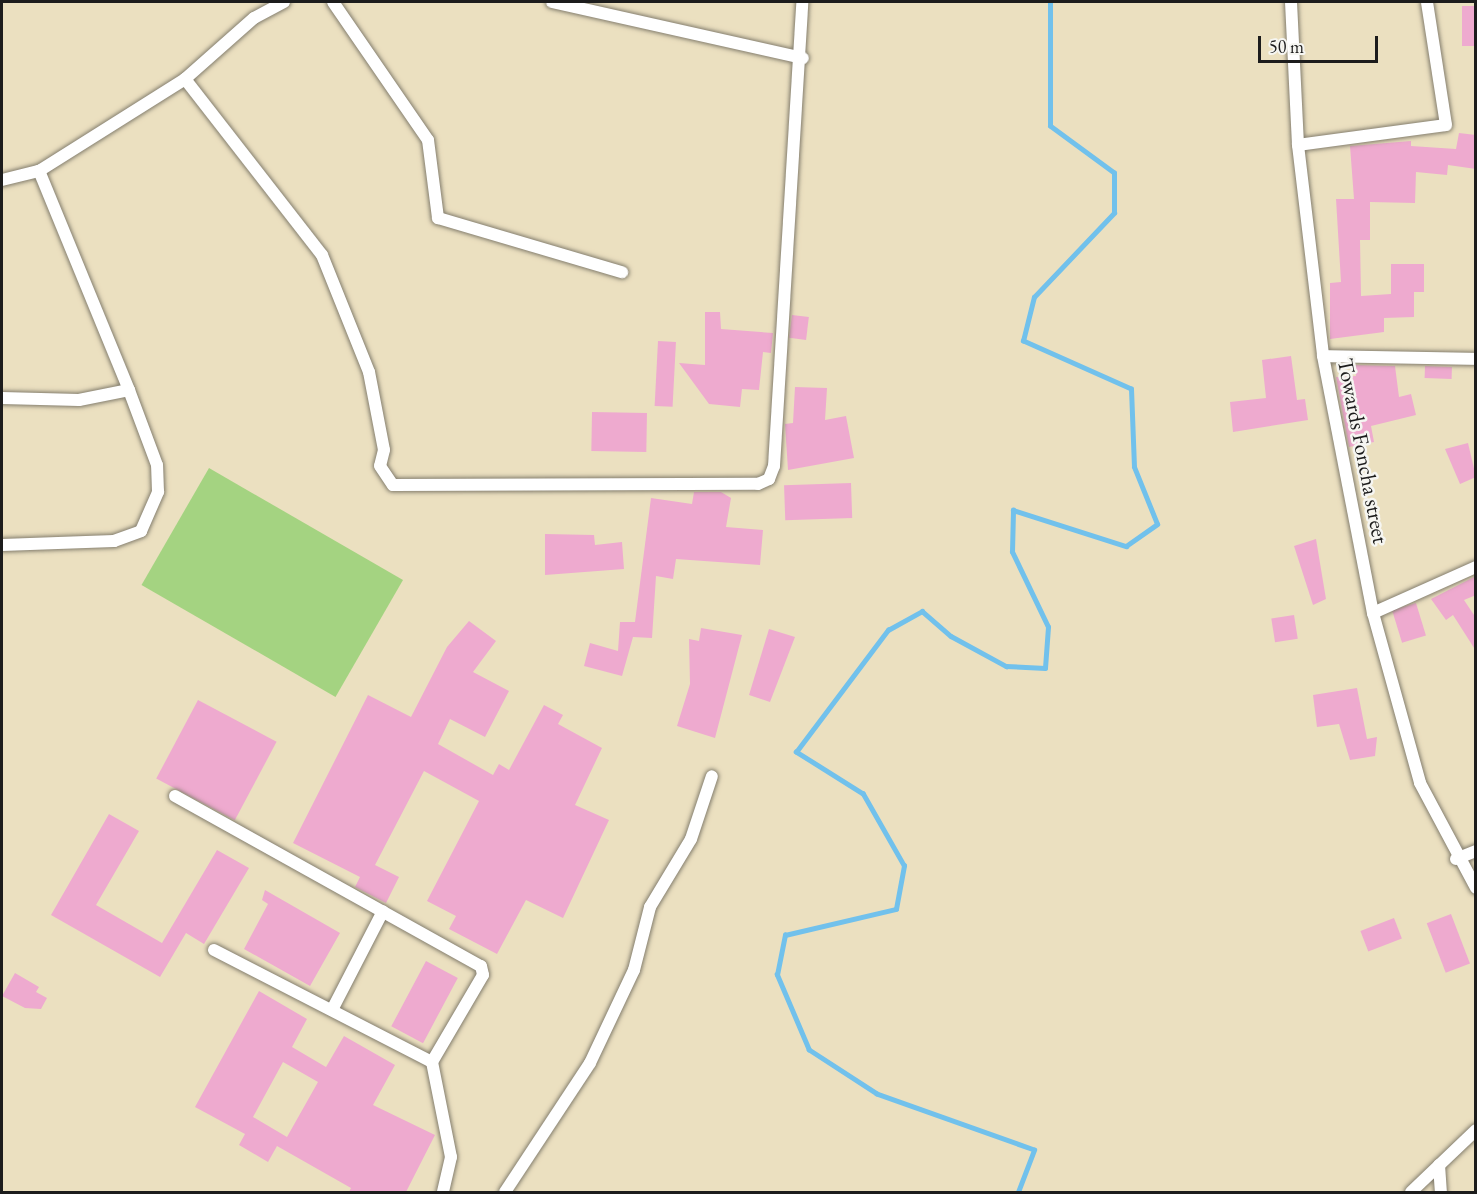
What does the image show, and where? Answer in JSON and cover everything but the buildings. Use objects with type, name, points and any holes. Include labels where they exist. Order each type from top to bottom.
[{"type":"street","points":[[2,180],[39,171],[184,79],[254,18],[284,2]]},
{"type":"street","points":[[333,2],[428,140],[438,218],[622,272]]},
{"type":"street","points":[[552,2],[803,58]]},
{"type":"street","points":[[184,79],[322,255],[369,372],[384,450],[380,466],[393,485],[758,484],[769,478],[774,466],[803,58],[802,2]]},
{"type":"street","name":"Towards Foncha street","points":[[1291,2],[1298,145],[1323,356],[1372,613],[1420,783],[1456,859],[1476,888]]},
{"type":"street","points":[[1298,145],[1446,125],[1427,2]]},
{"type":"street","points":[[2,544],[114,541],[141,531],[158,492],[157,465],[129,390],[39,171]]},
{"type":"street","points":[[1323,356],[1476,359]]},
{"type":"street","points":[[2,398],[79,400],[129,390]]},
{"type":"street","points":[[1372,613],[1476,567]]},
{"type":"street","points":[[505,1192],[590,1063],[626,991],[650,908],[691,839],[712,776]]},
{"type":"street","points":[[175,796],[481,966],[483,975],[432,1062],[451,1157],[443,1192]]},
{"type":"street","points":[[1456,859],[1476,851]]},
{"type":"street","points":[[332,1010],[383,911]]},
{"type":"street","points":[[214,950],[432,1062]]},
{"type":"street","points":[[1411,1192],[1476,1130]]},
{"type":"street","points":[[1439,1165],[1441,1192]]},
{"type":"green space","points":[[209,468],[403,580],[335,697],[142,585]]},
{"type":"waterway","points":[[1018,1192],[1034,1150],[877,1094],[809,1050],[777,975],[785,935],[896,909],[904,866],[863,794],[796,752],[888,630],[922,611],[951,636],[1006,666],[1045,668],[1048,627],[1012,552],[1013,510],[1126,546],[1157,524],[1134,467],[1131,389],[1023,341],[1034,297],[1114,213],[1114,173],[1050,126],[1050,2]]}]
